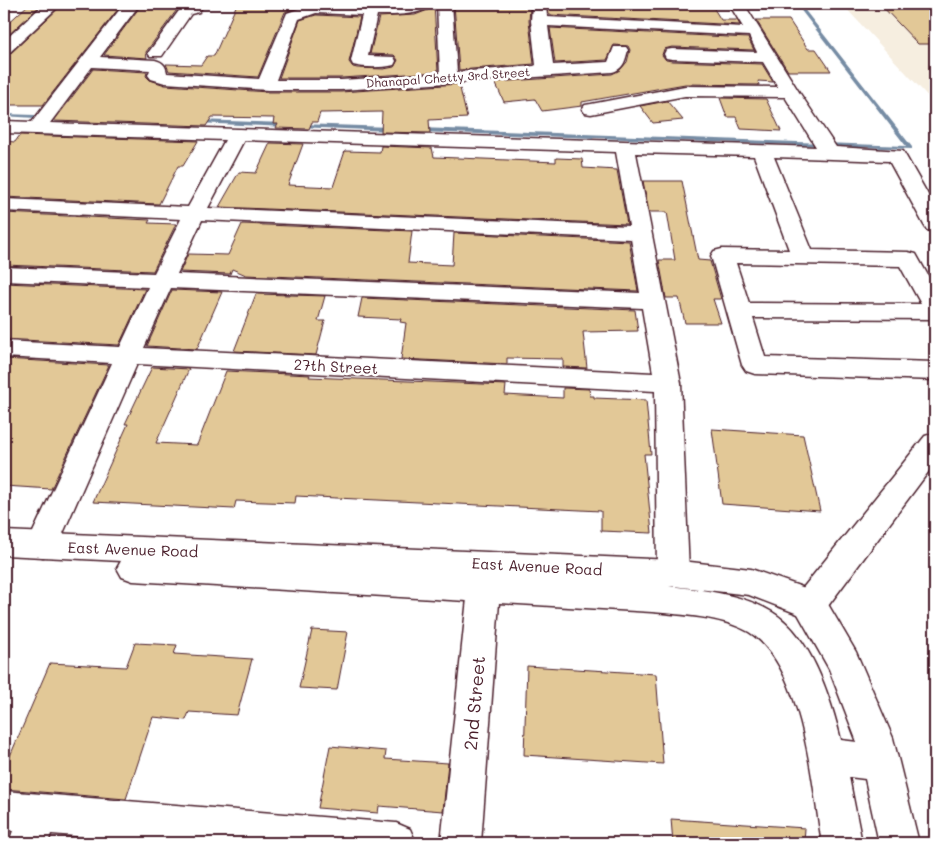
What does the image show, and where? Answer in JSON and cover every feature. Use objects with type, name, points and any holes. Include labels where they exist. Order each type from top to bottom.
[{"type":"street","points":[[4,49],[53,4]]},
{"type":"street","points":[[40,124],[132,4]]},
{"type":"street","points":[[156,53],[186,10],[194,9],[196,4]]},
{"type":"street","points":[[266,84],[292,16],[315,6],[411,8],[424,4]]},
{"type":"street","points":[[444,4],[449,78]]},
{"type":"street","points":[[539,4],[539,21],[545,66],[540,70]]},
{"type":"street","points":[[737,4],[790,92],[830,153]]},
{"type":"street","points":[[371,7],[359,61],[388,61]]},
{"type":"street","points":[[539,21],[755,32]]},
{"type":"street","points":[[661,28],[685,91]]},
{"type":"street","name":"Dhanapal Chetty 3rd Street","points":[[88,62],[155,65],[159,69],[157,75],[166,78],[320,85],[399,82],[540,70],[612,67],[616,64],[620,50]]},
{"type":"street","points":[[672,54],[770,57]]},
{"type":"street","points":[[591,109],[685,91],[790,92]]},
{"type":"street","points":[[4,127],[40,124],[237,136],[896,155],[935,225]]},
{"type":"street","points":[[44,545],[162,281],[195,213],[237,136]]},
{"type":"street","points":[[625,146],[668,383],[673,573]]},
{"type":"street","points":[[762,152],[803,257]]},
{"type":"street","points":[[4,205],[641,233]]},
{"type":"street","points":[[739,310],[935,310],[908,259],[722,256],[755,365],[935,370]]},
{"type":"street","points":[[4,274],[654,301]]},
{"type":"street","name":"27th Street","points":[[4,349],[668,383]]},
{"type":"street","points":[[899,843],[875,738],[844,663],[810,604],[935,443]]},
{"type":"street","name":"East Avenue Road","points":[[4,543],[488,577],[688,602],[720,608],[760,622],[778,636],[796,660],[810,696],[826,757],[842,843]]},
{"type":"street","name":"East Avenue Road","points":[[4,560],[488,577],[673,573],[751,582],[810,604]]},
{"type":"street","name":"2nd Street","points":[[461,843],[488,577]]},
{"type":"street","points":[[826,757],[880,762]]},
{"type":"street","points":[[24,823],[396,843]]},
{"type":"shaded area","points":[[842,4],[935,4],[935,104]]},
{"type":"building","points":[[29,4],[42,4],[4,39],[4,27]]},
{"type":"building","points":[[63,4],[122,4],[43,105],[4,105],[4,56],[11,53]]},
{"type":"building","points":[[142,4],[187,4],[179,7],[146,52],[147,58],[104,55]]},
{"type":"building","points":[[237,4],[306,4],[285,12],[258,77],[169,71],[166,64],[201,65],[207,56],[214,56]]},
{"type":"building","points":[[434,4],[438,72],[341,78],[279,78],[300,20],[316,15],[360,17],[349,62],[353,67],[357,68],[384,69],[394,67],[398,60],[394,55],[370,54],[379,17],[415,15],[428,10]]},
{"type":"building","points":[[454,4],[530,7],[529,21],[534,64],[459,70]]},
{"type":"building","points":[[570,4],[711,4],[721,20],[737,20],[740,25],[549,15],[548,8],[571,9]]},
{"type":"building","points":[[880,4],[922,4],[935,16],[935,44],[918,44]]},
{"type":"building","points":[[756,20],[789,20],[808,49],[816,49],[831,71],[788,71]]},
{"type":"building","points":[[550,28],[748,38],[754,50],[672,47],[664,49],[662,55],[666,60],[672,61],[762,64],[773,82],[758,81],[759,85],[685,84],[582,102],[582,106],[542,111],[535,99],[504,102],[495,82],[612,74],[620,70],[627,62],[630,50],[628,46],[614,45],[607,60],[555,63]]},
{"type":"building","points":[[93,69],[147,72],[146,76],[150,80],[165,85],[268,92],[341,92],[459,84],[467,118],[429,120],[430,133],[381,132],[382,112],[320,113],[317,122],[312,122],[309,129],[276,128],[278,124],[273,124],[274,118],[212,117],[206,126],[54,121]]},
{"type":"building","points":[[720,98],[766,99],[781,131],[741,129],[736,117],[727,117]]},
{"type":"building","points":[[667,101],[683,120],[653,123],[640,106]]},
{"type":"building","points":[[20,135],[198,141],[183,166],[178,166],[159,204],[4,197],[4,141],[15,142]]},
{"type":"building","points":[[270,143],[303,144],[288,185],[333,187],[345,151],[380,152],[381,146],[432,148],[434,157],[556,162],[556,158],[582,159],[583,168],[617,170],[627,224],[219,207],[239,172],[256,173]]},
{"type":"building","points":[[643,181],[682,181],[698,260],[710,261],[721,299],[713,299],[721,323],[685,323],[679,298],[666,298],[659,260],[675,260],[667,212],[649,212]]},
{"type":"building","points":[[4,213],[150,220],[148,223],[176,224],[153,271],[4,265]]},
{"type":"building","points":[[242,224],[412,231],[408,263],[452,265],[454,233],[629,241],[638,291],[246,275],[232,269],[230,274],[180,272],[188,254],[228,255]]},
{"type":"building","points":[[4,283],[145,289],[119,345],[4,339]]},
{"type":"building","points":[[172,290],[222,292],[197,349],[147,346]]},
{"type":"building","points":[[256,294],[325,296],[318,321],[325,321],[316,355],[234,351]]},
{"type":"building","points":[[362,298],[635,310],[638,331],[583,332],[587,368],[563,367],[563,359],[507,358],[507,364],[401,359],[406,323],[400,322],[401,319],[358,317]]},
{"type":"building","points":[[4,359],[109,365],[51,489],[4,486]]},
{"type":"building","points":[[152,367],[189,369],[156,443],[197,445],[226,371],[310,375],[309,377],[506,385],[505,395],[563,398],[563,388],[589,389],[590,396],[594,396],[594,398],[646,400],[651,454],[644,454],[652,533],[601,531],[601,511],[296,496],[295,503],[236,501],[234,509],[93,502],[128,424],[125,424]]},
{"type":"building","points":[[712,429],[803,435],[820,511],[722,504]]},
{"type":"building","points":[[312,630],[348,632],[337,690],[299,688]]},
{"type":"building","points":[[135,643],[177,645],[174,654],[252,659],[237,715],[189,712],[186,720],[153,717],[126,799],[4,789],[4,770],[50,663],[126,667]]},
{"type":"building","points":[[527,666],[656,674],[663,764],[524,755]]},
{"type":"building","points":[[330,746],[386,751],[385,759],[448,763],[443,811],[379,806],[378,813],[318,808]]},
{"type":"building","points":[[671,819],[805,828],[804,843],[673,843]]},
{"type":"waterway","points":[[420,130],[910,148],[798,4]]},
{"type":"waterway","points":[[4,115],[66,118]]},
{"type":"waterway","points":[[200,122],[286,125]]},
{"type":"waterway","points":[[300,126],[391,129]]}]
